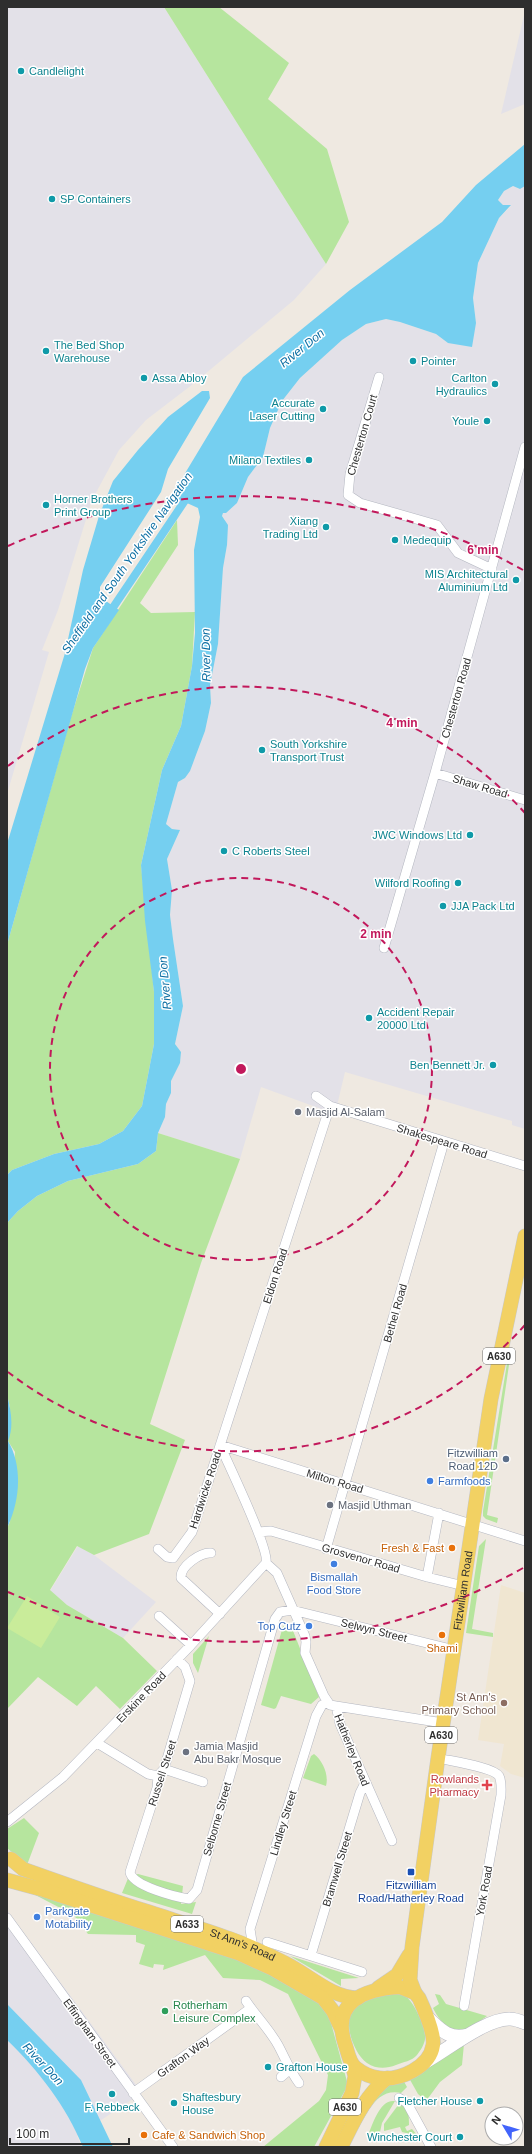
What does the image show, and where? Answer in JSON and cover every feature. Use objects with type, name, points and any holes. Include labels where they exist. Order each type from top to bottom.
[{"type":"main road","name":"Fitzwilliam Road","points":[[415,1993],[410,1980],[412,1948],[443,1723],[491,1399],[525,1236]]},
{"type":"main road","name":"St Ann's Road","points":[[9,1857],[22,1869],[210,1932],[253,1948],[294,1967],[338,1994],[347,1998],[358,1998]]},
{"type":"main road","name":"St Ann's Road","points":[[9,1857],[14,1871],[7,1880],[44,1890],[238,1953],[273,1969],[323,1998],[333,2011],[341,2028]]},
{"type":"main road","name":"Fitzwilliam Road","points":[[374,1991],[402,1969],[412,1948]]},
{"type":"main road","name":"A630","points":[[326,2147],[352,2093],[355,2076],[341,2028],[346,2009],[358,1998],[374,1991],[400,1987],[415,1993],[427,2017],[434,2042],[427,2061],[417,2068],[387,2078],[377,2078],[366,2074],[352,2064]]},
{"type":"main road","name":"A630","points":[[341,2147],[366,2100],[374,2089],[387,2078]]},
{"type":"street","name":"Chesterton Court","points":[[379,377],[350,474],[348,494],[360,503],[437,525],[458,552],[492,569]]},
{"type":"street","name":"Chesterton Road","points":[[384,948],[435,773],[525,447]]},
{"type":"street","name":"Shaw Road","points":[[435,773],[525,800]]},
{"type":"street","name":"Shakespeare Road","points":[[316,1096],[330,1106],[525,1166]]},
{"type":"street","name":"Eldon Road","points":[[220,1446],[330,1106]]},
{"type":"street","name":"Bethel Road","points":[[326,1549],[444,1142]]},
{"type":"street","name":"Milton Road","points":[[220,1446],[525,1541]]},
{"type":"street","points":[[220,1446],[258,1532],[267,1556],[266,1563]]},
{"type":"street","name":"Hardwicke Road","points":[[158,1549],[167,1558],[173,1558],[189,1537],[220,1446]]},
{"type":"street","points":[[427,1577],[439,1513]]},
{"type":"street","name":"Grosvenor Road","points":[[258,1532],[272,1532],[326,1549],[464,1586]]},
{"type":"street","points":[[211,1553],[200,1554],[182,1571],[181,1578],[220,1614]]},
{"type":"street","name":"Hatherley Road","points":[[266,1563],[277,1573],[306,1642],[305,1653],[332,1704],[365,1783],[392,1841]]},
{"type":"street","name":"Erskine Road","points":[[7,1822],[63,1777],[97,1743],[191,1645],[266,1563]]},
{"type":"street","name":"Selborne Street","points":[[142,1885],[189,1899],[196,1892],[275,1619],[283,1610],[292,1610]]},
{"type":"street","name":"Selwyn Street","points":[[292,1610],[455,1650]]},
{"type":"street","points":[[159,1616],[191,1645]]},
{"type":"street","name":"Russell Street","points":[[142,1885],[133,1879],[130,1872],[190,1681],[185,1667],[177,1659]]},
{"type":"street","points":[[332,1704],[443,1723]]},
{"type":"street","name":"Lindley Street","points":[[253,1948],[250,1929],[316,1716],[322,1705],[332,1704]]},
{"type":"street","points":[[97,1743],[148,1774],[161,1773],[203,1782]]},
{"type":"street","name":"York Road","points":[[438,1758],[490,1770],[499,1776],[501,1783],[501,1795],[464,2006]]},
{"type":"street","name":"Bramwell Street","points":[[311,1955],[360,1793],[365,1783]]},
{"type":"street","name":"Effingham Street","points":[[7,1918],[173,2147]]},
{"type":"street","name":"St Ann's Road","points":[[267,1942],[362,1972]]},
{"type":"street","name":"Grafton Way","points":[[134,2093],[249,2004],[279,2046],[289,2070]]},
{"type":"street","points":[[427,2017],[445,2034],[460,2037],[470,2034]]},
{"type":"street","points":[[427,2061],[470,2034],[498,2020],[511,2019],[525,2023]]},
{"type":"street","points":[[281,2077],[289,2070],[299,2083]]},
{"type":"street","points":[[399,2098],[407,2103],[431,2147]]},
{"type":"shaded area","points":[[7,7],[164,7],[326,264],[294,300],[193,384],[146,420],[119,450],[92,500],[58,610],[42,650],[49,652],[7,794]]},
{"type":"shaded area","points":[[525,11],[525,104],[501,114]]},
{"type":"shaded area","points":[[513,186],[520,189],[525,186],[525,1129],[512,1125],[512,1121],[345,1072],[335,1114],[261,1087],[240,1159],[158,1133],[165,1117],[166,1104],[171,1093],[171,1081],[180,1063],[181,1052],[175,1044],[183,1006],[170,915],[172,890],[167,859],[180,830],[172,829],[166,824],[178,782],[185,778],[196,756],[205,731],[211,703],[210,685],[218,644],[223,568],[227,545],[225,520],[222,516],[223,513],[237,503],[248,477],[263,457],[270,428],[282,401],[300,378],[342,340],[366,324],[386,319],[436,334],[448,343],[476,323],[473,298],[478,263],[499,218],[511,206],[503,205],[498,200],[504,191]]},
{"type":"shaded area","points":[[78,1546],[94,1555],[156,1602],[123,1638],[67,1605],[50,1591]]},
{"type":"shaded area","name":"St Ann's Primary School","points":[[501,1585],[525,1593],[525,1778],[511,1774],[500,1766],[504,1744],[478,1740]]},
{"type":"shaded area","points":[[7,1910],[142,2093],[77,2136],[82,2147],[7,2147]]},
{"type":"green space","points":[[164,7],[219,7],[289,63],[268,99],[327,149],[349,222],[326,264]]},
{"type":"green space","points":[[177,520],[178,545],[140,603],[151,613],[195,612],[192,666],[181,726],[162,770],[141,865],[154,992],[154,1044],[142,1106],[123,1131],[99,1144],[54,1154],[12,1170],[7,1175],[7,945],[71,717],[93,648]]},
{"type":"green space","points":[[158,1133],[240,1159],[201,1263],[150,1424],[185,1440],[149,1534],[94,1555],[77,1546],[50,1590],[67,1605],[123,1638],[157,1671],[120,1709],[96,1686],[77,1706],[38,1677],[7,1709],[7,1528],[10,1522],[15,1452],[8,1441],[10,1407],[7,1395],[7,1223],[18,1211],[37,1196],[68,1181],[138,1164],[156,1151]]},
{"type":"green space","points":[[508,1357],[510,1358],[487,1515],[498,1518],[497,1523],[486,1519],[483,1516],[483,1511]]},
{"type":"green space","points":[[486,1539],[472,1629],[493,1633],[493,1637],[466,1633],[479,1546]]},
{"type":"green space","points":[[27,1596],[60,1617],[41,1648],[7,1628]]},
{"type":"green space","points":[[290,1623],[319,1697],[311,1704],[281,1696],[276,1708],[274,1709],[261,1705],[283,1626]]},
{"type":"green space","points":[[209,1636],[198,1673],[193,1663],[193,1654]]},
{"type":"green space","points":[[314,1754],[320,1760],[326,1773],[326,1786],[303,1778],[311,1756]]},
{"type":"green space","points":[[24,1818],[39,1833],[27,1865],[7,1848],[7,1829]]},
{"type":"green space","points":[[138,1874],[183,1886],[181,1904],[196,1902],[192,1914],[122,1893],[129,1876]]},
{"type":"green space","points":[[22,1888],[250,1963],[323,2004],[328,2012],[348,2085],[314,2147],[263,2147],[319,2101],[326,2090],[328,2075],[288,1994],[260,1980],[223,1978],[205,1955],[163,1970],[164,1965],[154,1964],[153,1968],[139,1964],[145,1945],[136,1942],[136,1935],[88,1934],[73,1914],[69,1916],[66,1911]]},
{"type":"green space","points":[[290,1956],[359,1978],[341,1979],[341,1986]]},
{"type":"green space","points":[[384,1994],[400,1994],[408,1998],[421,2020],[425,2038],[422,2048],[413,2059],[381,2068],[367,2063],[358,2053],[352,2039],[349,2024],[352,2011],[358,2005]]},
{"type":"green space","points":[[435,1994],[440,1995],[446,2004],[487,2016],[468,2029],[462,2031],[451,2029],[442,2022],[433,2008],[439,2004]]},
{"type":"green space","points":[[464,2044],[462,2065],[440,2082],[426,2101],[418,2094],[409,2078]]},
{"type":"green space","points":[[402,2078],[407,2087],[401,2093],[383,2095],[377,2100],[371,2107],[351,2140],[377,2090]]},
{"type":"green space","points":[[389,2101],[395,2101],[382,2123],[380,2132],[372,2134],[373,2141],[367,2137],[377,2114]]},
{"type":"green space","points":[[399,2104],[408,2112],[409,2125],[405,2127],[407,2131],[412,2129],[418,2136],[402,2132],[400,2127],[384,2131],[384,2124]]},
{"type":"water","name":"River Don","points":[[525,144],[525,186],[520,189],[513,186],[504,191],[498,200],[503,205],[511,205],[499,218],[478,263],[473,298],[476,323],[472,347],[448,343],[436,334],[386,319],[366,324],[342,340],[300,378],[282,401],[270,428],[263,457],[248,477],[237,503],[226,513],[223,513],[222,516],[228,525],[227,545],[223,568],[218,644],[210,685],[211,703],[205,731],[190,771],[185,778],[178,782],[166,824],[172,829],[180,830],[167,859],[172,890],[170,915],[183,1006],[175,1044],[181,1052],[180,1063],[171,1081],[171,1093],[166,1104],[165,1117],[158,1133],[156,1151],[138,1164],[68,1181],[37,1196],[18,1211],[7,1223],[7,1175],[12,1170],[54,1154],[99,1144],[123,1131],[142,1106],[154,1044],[154,992],[145,921],[141,865],[162,770],[181,726],[192,666],[195,633],[194,550],[200,517],[198,508],[178,499],[184,475],[243,377],[350,290],[442,222],[476,185]]},
{"type":"water","points":[[202,391],[209,391],[210,398],[168,469],[161,492],[100,587],[100,597],[119,610],[93,648],[85,669],[7,945],[7,844],[65,653],[83,570],[99,516],[113,481],[138,450],[168,417]]},
{"type":"water","points":[[7,1395],[11,1418],[11,1430],[8,1441],[16,1461],[18,1484],[15,1507],[7,1528]]},
{"type":"water","name":"River Don","points":[[7,2004],[81,2080],[113,2147],[83,2147],[68,2117],[51,2090],[30,2064],[7,2040]]},
{"type":"waterway","name":"Sheffield and South Yorkshire Navigation","points":[[108,615],[190,493]]},
{"type":"place","name":"Candlelight","points":[[21,71]]},
{"type":"place","name":"SP Containers","points":[[52,199]]},
{"type":"place","name":"The Bed Shop Warehouse","points":[[46,351]]},
{"type":"place","name":"Pointer","points":[[413,361]]},
{"type":"place","name":"Assa Abloy","points":[[144,378]]},
{"type":"place","name":"Carlton Hydraulics","points":[[495,384]]},
{"type":"place","name":"Accurate Laser Cutting","points":[[323,409]]},
{"type":"place","name":"Youle","points":[[487,421]]},
{"type":"place","name":"Milano Textiles","points":[[309,460]]},
{"type":"place","name":"Horner Brothers Print Group","points":[[46,505]]},
{"type":"place","name":"Xiang Trading Ltd","points":[[326,527]]},
{"type":"place","name":"Medequip","points":[[395,540]]},
{"type":"place","name":"MIS Architectural Aluminium Ltd","points":[[516,580]]},
{"type":"place","name":"South Yorkshire Transport Trust","points":[[262,750]]},
{"type":"place","name":"JWC Windows Ltd","points":[[470,835]]},
{"type":"place","name":"C Roberts Steel","points":[[224,851]]},
{"type":"place","name":"Wilford Roofing","points":[[458,883]]},
{"type":"place","name":"JJA Pack Ltd","points":[[443,906]]},
{"type":"place","name":"Accident Repair 20000 Ltd","points":[[369,1018]]},
{"type":"place","name":"Ben Bennett Jr.","points":[[493,1065]]},
{"type":"place","name":"Masjid Al-Salam","points":[[298,1112]]},
{"type":"place","name":"Fitzwilliam Road 12D","points":[[506,1459]]},
{"type":"place","name":"Farmfoods","points":[[430,1481]]},
{"type":"place","name":"Masjid Uthman","points":[[330,1505]]},
{"type":"place","name":"Fresh & Fast","points":[[452,1548]]},
{"type":"place","name":"Bismallah Food Store","points":[[334,1564]]},
{"type":"place","name":"Top Cutz","points":[[309,1626]]},
{"type":"place","name":"Shami","points":[[442,1635]]},
{"type":"place","name":"St Ann's Primary School","points":[[504,1703]]},
{"type":"place","name":"Jamia Masjid Abu Bakr Mosque","points":[[186,1752]]},
{"type":"place","name":"Rowlands Pharmacy","points":[[487,1785]]},
{"type":"place","name":"Fitzwilliam Road/Hatherley Road","points":[[411,1872]]},
{"type":"place","name":"Parkgate Motability","points":[[37,1917]]},
{"type":"place","name":"Rotherham Leisure Complex","points":[[165,2011]]},
{"type":"place","name":"Grafton House","points":[[268,2067]]},
{"type":"place","name":"F. Rebbeck","points":[[112,2094]]},
{"type":"place","name":"Fletcher House","points":[[480,2101]]},
{"type":"place","name":"Shaftesbury House","points":[[174,2103]]},
{"type":"place","name":"Cafe & Sandwich Shop","points":[[144,2135]]},
{"type":"place","name":"Winchester Court","points":[[460,2137]]}]
